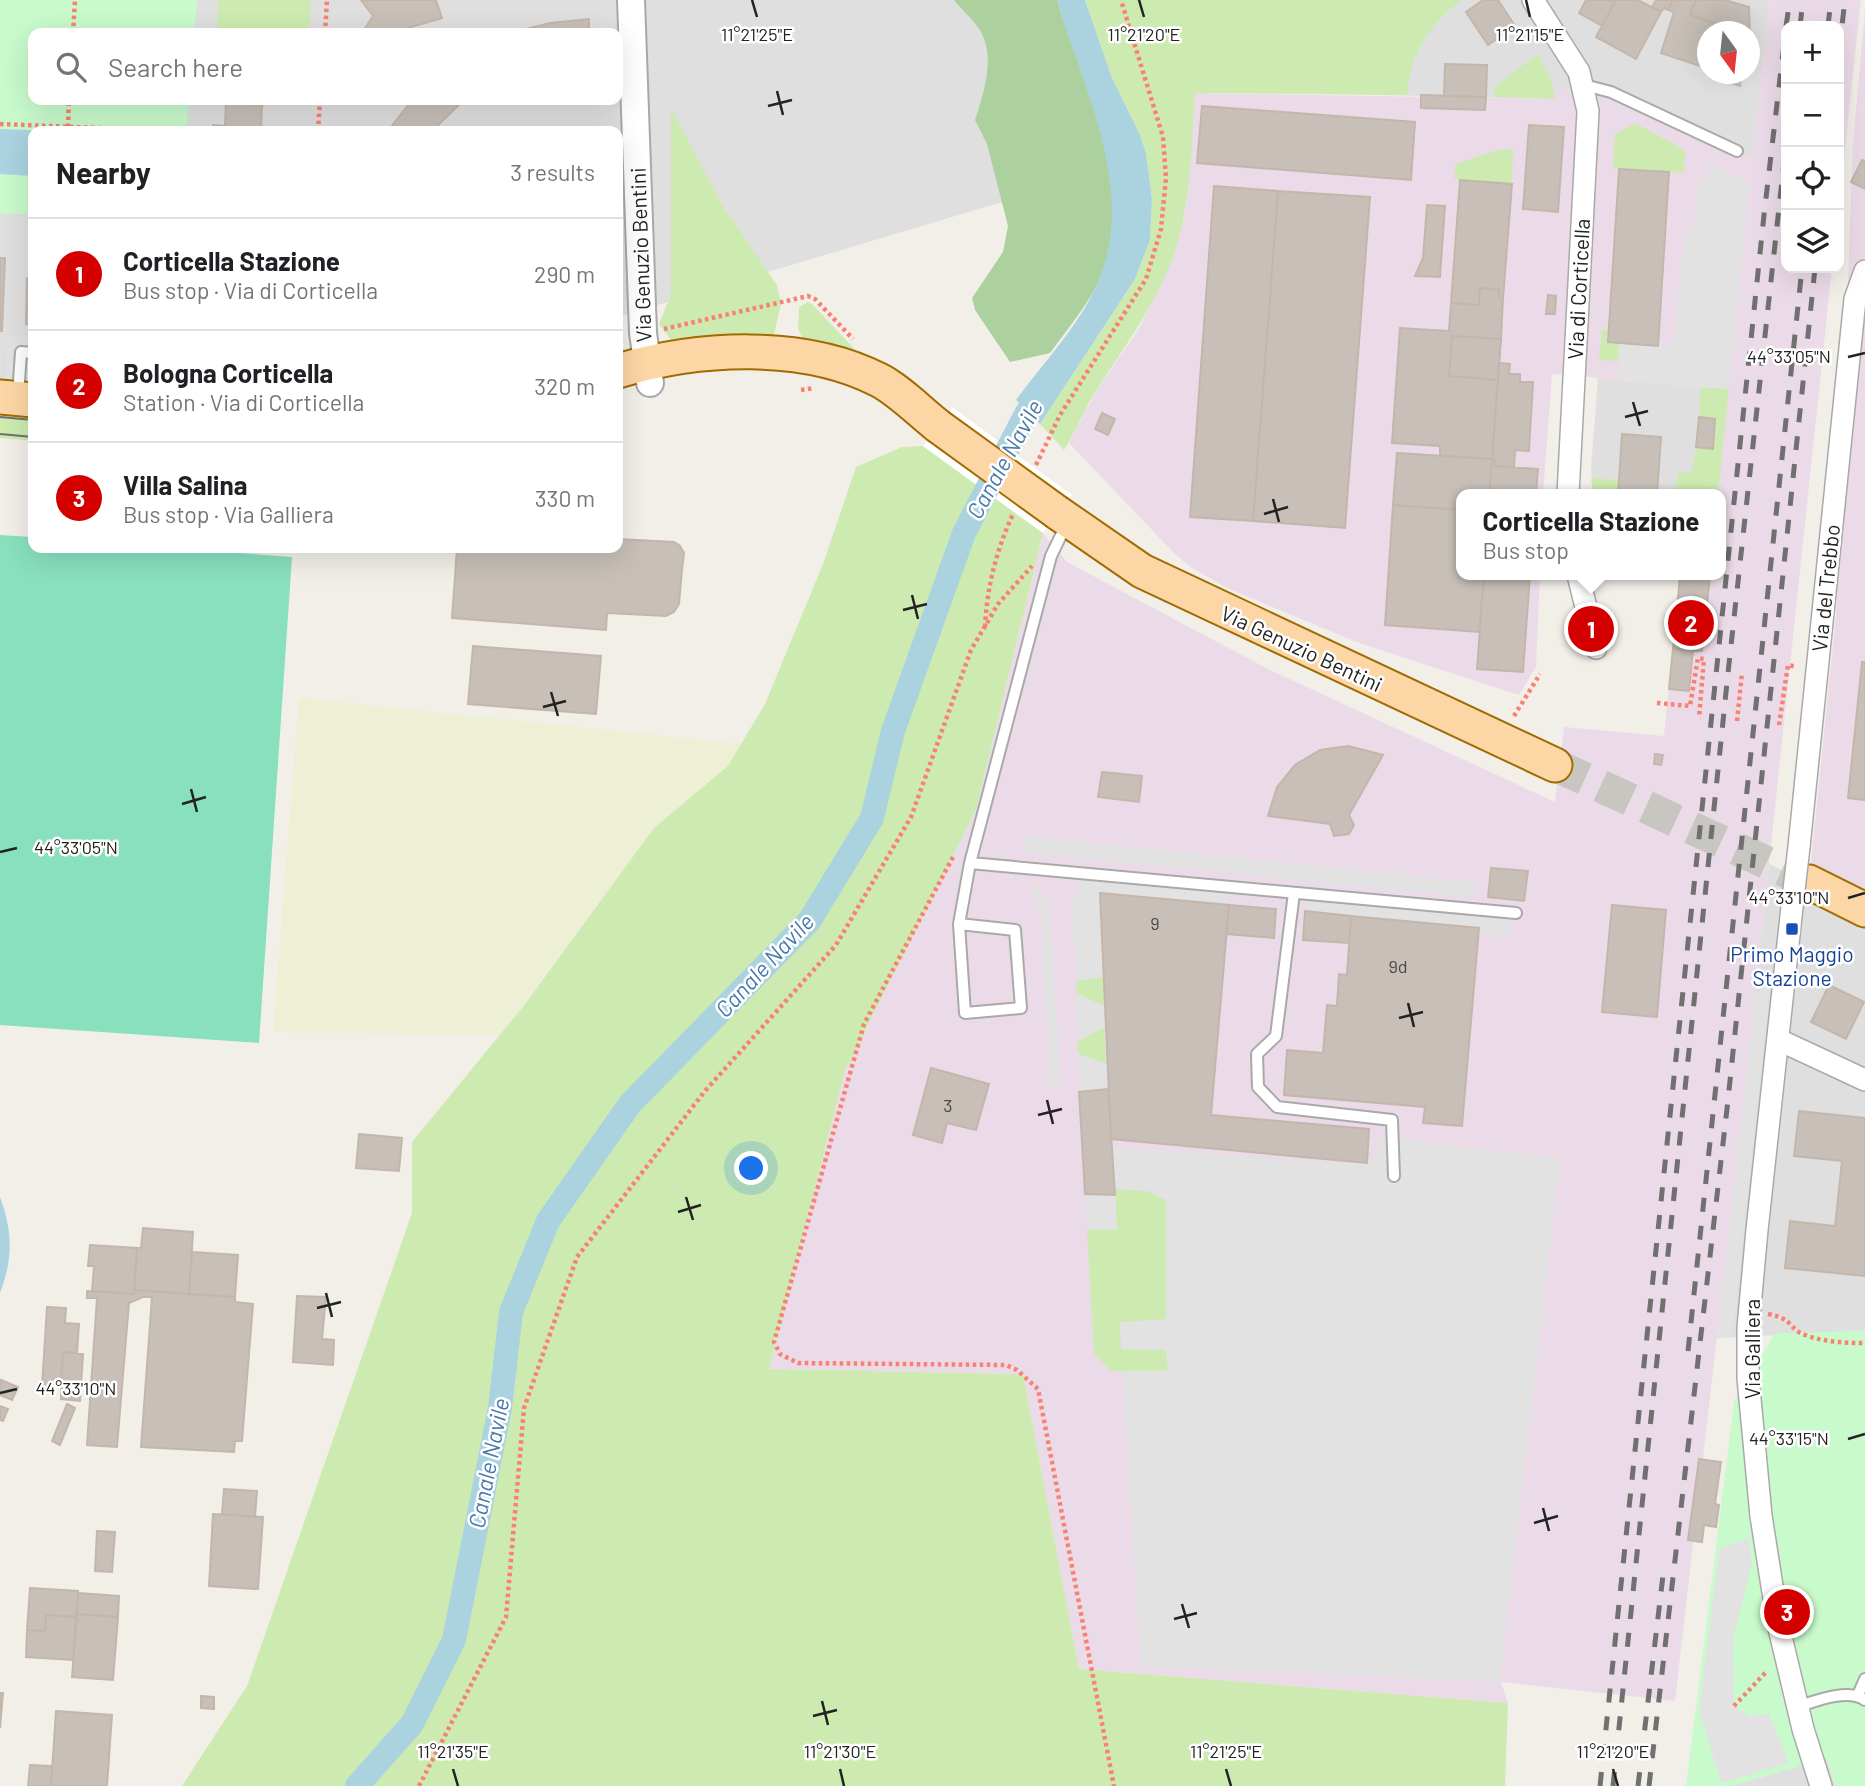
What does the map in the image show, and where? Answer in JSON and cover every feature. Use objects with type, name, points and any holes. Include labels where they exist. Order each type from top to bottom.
[{"type":"main road","name":"Via Genuzio Bentini","points":[[623,385],[639,363],[755,353],[803,357],[849,366],[882,382],[1063,517],[1142,571],[1555,765]]},
{"type":"main road","points":[[1800,894],[1865,910]]},
{"type":"street","name":"Via Genuzio Bentini","points":[[631,0],[639,363]]},
{"type":"street","name":"Via di Corticella","points":[[1533,0],[1572,58],[1584,85],[1588,126],[1568,489]]},
{"type":"street","name":"Via del Trebbo","points":[[1800,894],[1799,848],[1855,299],[1865,271]]},
{"type":"street","points":[[1579,580],[1596,648]]},
{"type":"street","name":"Via Galliera","points":[[1800,894],[1779,1040],[1748,1328],[1748,1378],[1760,1516],[1778,1623],[1797,1707],[1821,1786]]},
{"type":"street","points":[[1779,1040],[1865,1080]]},
{"type":"lane","points":[[1584,85],[1611,92],[1737,151]]},
{"type":"lane","points":[[17,398],[21,352],[28,353]]},
{"type":"lane","points":[[960,924],[1014,930],[1021,1008],[965,1013],[960,924],[970,863],[1063,517]]},
{"type":"lane","points":[[970,863],[1516,913]]},
{"type":"lane","points":[[1294,893],[1276,1036],[1256,1054],[1258,1087],[1277,1107],[1392,1119],[1395,1176]]},
{"type":"lane","points":[[1797,1707],[1823,1699],[1862,1698],[1865,1679]]},
{"type":"path","points":[[73,28],[75,0]]},
{"type":"path","points":[[325,28],[327,0]]},
{"type":"path","points":[[1033,472],[1060,415],[1146,279],[1159,237],[1166,178],[1163,137],[1121,0]]},
{"type":"path","points":[[68,126],[69,105]]},
{"type":"path","points":[[318,126],[320,105]]},
{"type":"path","points":[[0,124],[45,126]]},
{"type":"path","points":[[639,363],[769,307],[803,296],[815,299]]},
{"type":"path","points":[[985,628],[987,592],[1000,542],[1017,506]]},
{"type":"path","points":[[419,1786],[506,1617],[524,1408],[577,1257],[705,1091],[836,945],[911,817],[971,650],[999,604],[1028,568],[1051,556]]},
{"type":"path","points":[[1657,703],[1690,706],[1698,658],[1704,659],[1699,718]]},
{"type":"path","points":[[1779,725],[1788,665],[1798,667]]},
{"type":"path","points":[[1737,721],[1742,673]]},
{"type":"path","points":[[1513,717],[1540,674]]},
{"type":"path","points":[[958,847],[864,1024],[774,1342],[780,1354],[798,1363],[1006,1365],[1017,1370],[1038,1389],[1114,1786]]},
{"type":"path","points":[[1768,1314],[1786,1317],[1802,1334],[1835,1342],[1865,1343]]},
{"type":"path","points":[[1734,1706],[1772,1666]]},
{"type":"shaded area","points":[[0,0],[1057,0],[1062,184],[623,316],[623,126],[28,126],[28,383],[0,380]]},
{"type":"shaded area","points":[[1127,0],[1770,0],[1753,157],[1555,99],[1287,93]]},
{"type":"shaded area","points":[[1770,0],[1861,0],[1844,158],[1844,21],[1781,21],[1781,273],[1831,273],[1744,1101],[1675,1701],[1501,1682],[1508,1703],[1079,1669],[1023,1374],[769,1369],[845,1071],[976,810],[1043,533],[1067,562],[1268,669],[1555,802],[1564,727],[1664,736],[1680,580],[1726,580],[1726,489],[1718,489],[1728,389],[1552,374],[1543,489],[1456,489],[1456,580],[1540,580],[1536,667],[1519,695],[1359,643],[1227,588],[1189,566],[1174,553],[1069,443],[1097,390],[1140,327],[1170,261],[1184,218],[1188,193],[1195,93],[1554,99],[1554,92],[1584,85],[1752,157]]},
{"type":"shaded area","points":[[1865,11],[1865,910],[1809,882],[1836,615],[1853,142]]},
{"type":"shaded area","points":[[1712,164],[1750,184],[1729,389],[1618,379],[1619,343],[1673,346],[1684,238],[1694,223],[1698,180],[1704,179]]},
{"type":"shaded area","points":[[8,335],[28,336],[28,382],[5,379]]},
{"type":"shaded area","points":[[1598,378],[1729,389],[1719,489],[1593,489],[1591,468]]},
{"type":"shaded area","points":[[1025,836],[1475,882],[1473,897],[1023,853]]},
{"type":"shaded area","points":[[1769,864],[1865,910],[1865,1331],[1717,1338]]},
{"type":"shaded area","points":[[1078,876],[1226,890],[1229,905],[1101,895],[1103,977],[1077,981],[1071,904],[1078,893]]},
{"type":"shaded area","points":[[1038,886],[1050,913],[1061,1081],[1050,1088],[1041,915],[1029,887]]},
{"type":"shaded area","points":[[1305,898],[1510,917],[1512,934],[1478,933],[1478,928],[1305,911]]},
{"type":"shaded area","points":[[1770,985],[1732,1336],[1717,1338],[1755,995]]},
{"type":"shaded area","points":[[1076,993],[1104,1006],[1104,1027],[1077,1042]]},
{"type":"shaded area","points":[[1078,1054],[1106,1064],[1111,1147],[1372,1165],[1381,1137],[1560,1158],[1500,1682],[1141,1666],[1122,1371],[1168,1371],[1166,1350],[1121,1349],[1120,1322],[1166,1319],[1166,1200],[1147,1191],[1115,1189],[1117,1229],[1087,1230]]},
{"type":"shaded area","points":[[1748,1538],[1752,1562],[1733,1640],[1734,1706],[1750,1716],[1769,1714],[1789,1763],[1721,1783],[1699,1710],[1719,1549]]},
{"type":"shaded area","points":[[1827,1758],[1835,1786],[1731,1786]]},
{"type":"green space","points":[[0,0],[197,0],[194,28],[28,28],[28,105],[189,105],[186,126],[28,126],[28,215],[0,213]]},
{"type":"green space","points":[[218,0],[311,0],[309,28],[217,27]]},
{"type":"green space","points":[[954,0],[1057,0],[1094,109],[1112,185],[1113,223],[1107,260],[1091,296],[1050,353],[1010,362],[975,310],[972,298],[1003,252],[1008,226],[987,144],[975,120],[988,66],[986,44],[976,25]]},
{"type":"green space","points":[[1085,0],[1462,0],[1440,19],[1423,41],[1412,67],[1407,95],[1195,93],[1187,201],[1170,264],[1150,307],[1093,396],[1064,450],[1040,424],[1135,279],[1150,240],[1152,199],[1146,153],[1140,135],[1112,78]]},
{"type":"green space","points":[[1538,54],[1552,83],[1555,99],[1494,97],[1495,86]]},
{"type":"green space","points":[[671,108],[722,205],[777,285],[781,304],[773,339],[675,345],[659,324],[671,295]]},
{"type":"green space","points":[[1635,123],[1685,150],[1684,173],[1613,168],[1615,134]]},
{"type":"green space","points":[[1513,149],[1512,184],[1454,179],[1456,164],[1497,150]]},
{"type":"green space","points":[[808,302],[861,356],[806,344],[798,329],[799,307]]},
{"type":"green space","points":[[1602,329],[1608,330],[1608,342],[1619,343],[1618,361],[1599,360]]},
{"type":"green space","points":[[1701,387],[1729,389],[1719,489],[1676,489],[1678,472],[1692,473],[1696,447],[1713,448],[1715,419],[1699,417]]},
{"type":"green space","points":[[0,413],[28,416],[28,441],[0,438]]},
{"type":"green space","points":[[923,446],[1043,533],[976,810],[845,1071],[769,1369],[1023,1374],[1079,1669],[1508,1703],[1505,1786],[182,1786],[247,1686],[412,1213],[412,1142],[522,1008],[654,828],[728,766],[765,704],[823,564],[856,467],[902,447]]},
{"type":"green space","points":[[1591,478],[1619,480],[1618,489],[1592,489]]},
{"type":"green space","points":[[0,535],[28,537],[28,553],[238,553],[292,557],[259,1043],[0,1025]]},
{"type":"green space","points":[[299,698],[741,744],[728,766],[654,828],[501,1035],[273,1032]]},
{"type":"green space","points":[[1103,977],[1104,1006],[1076,993],[1077,981]]},
{"type":"green space","points":[[1104,1027],[1106,1064],[1078,1054],[1077,1042]]},
{"type":"green space","points":[[1115,1189],[1147,1191],[1166,1200],[1166,1319],[1120,1323],[1121,1349],[1166,1350],[1168,1372],[1111,1371],[1094,1354],[1087,1230],[1116,1229]]},
{"type":"green space","points":[[1865,1331],[1865,1786],[1835,1786],[1827,1758],[1731,1786],[1686,1786],[1734,1402],[1775,1333]]},
{"type":"water","points":[[1057,0],[1085,0],[1112,78],[1140,135],[1146,153],[1152,199],[1150,240],[1135,279],[1040,424],[1016,400],[1065,337],[1091,297],[1106,260],[1112,223],[1104,148]]},
{"type":"water","points":[[0,129],[28,130],[28,176],[0,174]]},
{"type":"water","points":[[0,1197],[10,1245],[0,1293]]},
{"type":"pier","points":[[952,407],[1072,495],[1043,533],[923,446]]},
{"type":"building","points":[[361,0],[436,0],[442,18],[410,28],[365,28],[373,16]]},
{"type":"building","points":[[1483,0],[1498,0],[1515,26],[1488,45],[1466,12]]},
{"type":"building","points":[[1586,0],[1616,0],[1602,26],[1579,13]]},
{"type":"building","points":[[1616,0],[1638,0],[1661,12],[1636,59],[1596,37]]},
{"type":"building","points":[[1656,0],[1673,0],[1668,10],[1664,8],[1661,12],[1652,7]]},
{"type":"building","points":[[1673,0],[1696,0],[1690,15],[1708,21],[1697,21],[1697,65],[1661,53],[1674,12],[1668,10]]},
{"type":"building","points":[[1696,0],[1725,0],[1749,7],[1750,21],[1707,21],[1690,15]]},
{"type":"building","points":[[589,19],[589,28],[530,28]]},
{"type":"building","points":[[1445,64],[1487,65],[1486,97],[1444,96]]},
{"type":"building","points":[[1421,95],[1486,97],[1485,110],[1421,108]]},
{"type":"building","points":[[226,105],[262,105],[261,126],[225,126]]},
{"type":"building","points":[[408,105],[459,105],[437,126],[392,126]]},
{"type":"building","points":[[1202,106],[1415,122],[1411,180],[1197,163]]},
{"type":"building","points":[[1529,125],[1564,127],[1558,212],[1523,209]]},
{"type":"building","points":[[1862,160],[1865,161],[1865,189],[1851,182]]},
{"type":"building","points":[[1619,169],[1669,172],[1658,346],[1608,342]]},
{"type":"building","points":[[1460,180],[1512,184],[1503,298],[1499,298],[1499,290],[1480,288],[1479,305],[1451,303]]},
{"type":"building","points":[[1214,186],[1278,191],[1253,521],[1190,517]]},
{"type":"building","points":[[1278,191],[1370,197],[1345,528],[1253,521]]},
{"type":"building","points":[[1427,205],[1445,206],[1440,277],[1415,276],[1423,258]]},
{"type":"building","points":[[0,258],[5,258],[2,331],[0,331]]},
{"type":"building","points":[[27,278],[28,278],[28,324]]},
{"type":"building","points":[[1480,288],[1499,290],[1499,298],[1503,298],[1501,339],[1452,336],[1449,376],[1498,380],[1492,459],[1440,456],[1440,446],[1392,443],[1400,328],[1449,331],[1451,303],[1479,305]]},
{"type":"building","points":[[1548,295],[1556,296],[1555,314],[1546,314]]},
{"type":"building","points":[[1452,336],[1501,339],[1498,380],[1449,376]]},
{"type":"building","points":[[1499,363],[1510,364],[1509,374],[1520,374],[1520,382],[1533,382],[1529,451],[1515,450],[1514,467],[1495,466],[1495,460],[1492,459]]},
{"type":"building","points":[[1102,413],[1115,419],[1108,435],[1095,429]]},
{"type":"building","points":[[1699,417],[1715,419],[1713,449],[1696,447]]},
{"type":"building","points":[[1622,434],[1661,437],[1657,489],[1618,489]]},
{"type":"building","points":[[1397,453],[1492,459],[1489,489],[1456,489],[1456,510],[1393,505]]},
{"type":"building","points":[[1492,459],[1495,460],[1495,466],[1538,469],[1536,489],[1489,489]]},
{"type":"building","points":[[1393,505],[1456,510],[1456,580],[1484,580],[1479,632],[1385,625]]},
{"type":"building","points":[[623,539],[674,542],[684,553],[679,604],[674,612],[666,616],[607,613],[606,630],[452,618],[457,553],[623,553]]},
{"type":"building","points":[[1484,580],[1530,580],[1523,672],[1477,669]]},
{"type":"building","points":[[1680,580],[1709,580],[1704,634],[1675,631]]},
{"type":"building","points":[[1675,631],[1704,634],[1702,651],[1673,648]]},
{"type":"building","points":[[473,646],[601,656],[596,714],[468,704]]},
{"type":"building","points":[[1673,648],[1693,650],[1689,691],[1669,689]]},
{"type":"building","points":[[1862,662],[1865,662],[1865,800],[1848,798]]},
{"type":"building","points":[[1348,746],[1383,755],[1349,815],[1354,825],[1349,834],[1334,836],[1330,824],[1268,816],[1277,787],[1295,765],[1320,750]]},
{"type":"building","points":[[1655,754],[1663,755],[1661,765],[1654,764]]},
{"type":"building","points":[[1102,772],[1142,776],[1139,802],[1098,797]]},
{"type":"building","points":[[1491,868],[1528,871],[1524,901],[1488,897]]},
{"type":"building","points":[[1100,893],[1229,905],[1211,1115],[1369,1129],[1367,1163],[1111,1139]]},
{"type":"building","points":[[1229,905],[1276,909],[1274,938],[1226,934]]},
{"type":"building","points":[[1612,905],[1666,910],[1657,1017],[1602,1012]]},
{"type":"building","points":[[1305,911],[1351,916],[1349,943],[1303,940]]},
{"type":"building","points":[[1351,916],[1479,928],[1462,1126],[1423,1123],[1425,1107],[1284,1095],[1287,1050],[1323,1053],[1327,1005],[1337,1006],[1339,974],[1347,975]]},
{"type":"building","points":[[1829,985],[1864,1002],[1846,1039],[1811,1022]]},
{"type":"building","points":[[931,1068],[989,1084],[976,1130],[947,1123],[942,1143],[913,1135]]},
{"type":"building","points":[[1108,1089],[1115,1195],[1085,1194],[1079,1092]]},
{"type":"building","points":[[1799,1111],[1865,1118],[1865,1276],[1785,1268],[1790,1221],[1835,1226],[1842,1161],[1794,1156]]},
{"type":"building","points":[[359,1134],[402,1138],[399,1171],[356,1168]]},
{"type":"building","points":[[143,1228],[193,1232],[189,1294],[134,1290],[137,1248],[141,1248]]},
{"type":"building","points":[[90,1245],[137,1248],[134,1294],[92,1291],[94,1266],[88,1266]]},
{"type":"building","points":[[192,1252],[238,1255],[235,1297],[189,1294]]},
{"type":"building","points":[[134,1290],[235,1297],[235,1302],[253,1304],[242,1441],[235,1441],[234,1452],[141,1447],[152,1297],[143,1297],[129,1303],[117,1447],[87,1445],[97,1298],[87,1298],[87,1291],[134,1294]]},
{"type":"building","points":[[297,1296],[326,1297],[322,1339],[334,1340],[333,1365],[293,1362]]},
{"type":"building","points":[[47,1307],[66,1308],[65,1323],[79,1324],[77,1353],[63,1352],[60,1387],[42,1386]]},
{"type":"building","points":[[63,1352],[83,1354],[80,1401],[61,1399]]},
{"type":"building","points":[[1,1380],[18,1387],[12,1400],[0,1395]]},
{"type":"building","points":[[67,1404],[75,1408],[60,1445],[52,1441]]},
{"type":"building","points":[[0,1406],[8,1409],[3,1421],[0,1420]]},
{"type":"building","points":[[1699,1459],[1721,1462],[1715,1504],[1719,1505],[1716,1527],[1704,1525],[1702,1542],[1688,1540]]},
{"type":"building","points":[[224,1489],[257,1491],[255,1517],[222,1514]]},
{"type":"building","points":[[213,1514],[263,1517],[258,1589],[209,1586]]},
{"type":"building","points":[[97,1531],[115,1532],[112,1572],[95,1571]]},
{"type":"building","points":[[30,1588],[78,1591],[76,1617],[46,1615],[45,1631],[27,1630]]},
{"type":"building","points":[[78,1593],[119,1596],[118,1617],[77,1614]]},
{"type":"building","points":[[77,1614],[118,1617],[113,1680],[72,1677]]},
{"type":"building","points":[[46,1615],[76,1617],[73,1660],[26,1657],[27,1630],[45,1631]]},
{"type":"building","points":[[0,1693],[3,1693],[0,1728]]},
{"type":"building","points":[[201,1696],[214,1697],[214,1709],[201,1708]]},
{"type":"building","points":[[56,1711],[112,1715],[107,1786],[51,1786]]},
{"type":"building","points":[[30,1765],[52,1766],[51,1786],[28,1786]]},
{"type":"waterway","name":"Canale Navile","points":[[357,1786],[412,1724],[454,1640],[500,1408],[511,1312],[548,1221],[630,1104],[810,920],[872,818],[893,731],[964,533],[1026,414],[1045,386]]},
{"type":"tunnel","points":[[1555,765],[1809,882]]},
{"type":"tram line","points":[[0,417],[28,420]]},
{"type":"tram line","points":[[0,434],[28,437]]},
{"type":"railway","points":[[1787,21],[1790,0]]},
{"type":"railway","points":[[1801,21],[1803,0]]},
{"type":"railway","points":[[1829,21],[1831,0]]},
{"type":"railway","points":[[1843,21],[1845,0]]},
{"type":"railway","points":[[1726,579],[1781,70]]},
{"type":"railway","points":[[1613,1786],[1728,673],[1786,147]]},
{"type":"railway","points":[[1688,1351],[1801,273]]},
{"type":"railway","points":[[1649,1786],[1728,1100],[1814,273]]},
{"type":"railway","points":[[1600,1786],[1726,580]]},
{"type":"railway","points":[[1638,1786],[1664,1567]]},
{"type":"place","name":"Bologna Corticella","points":[[1691,623]]},
{"type":"place","name":"Corticella Stazione","points":[[1591,629]]},
{"type":"place","name":"Primo Maggio Stazione","points":[[1792,929]]},
{"type":"place","name":"Villa Salina","points":[[1787,1612]]}]
